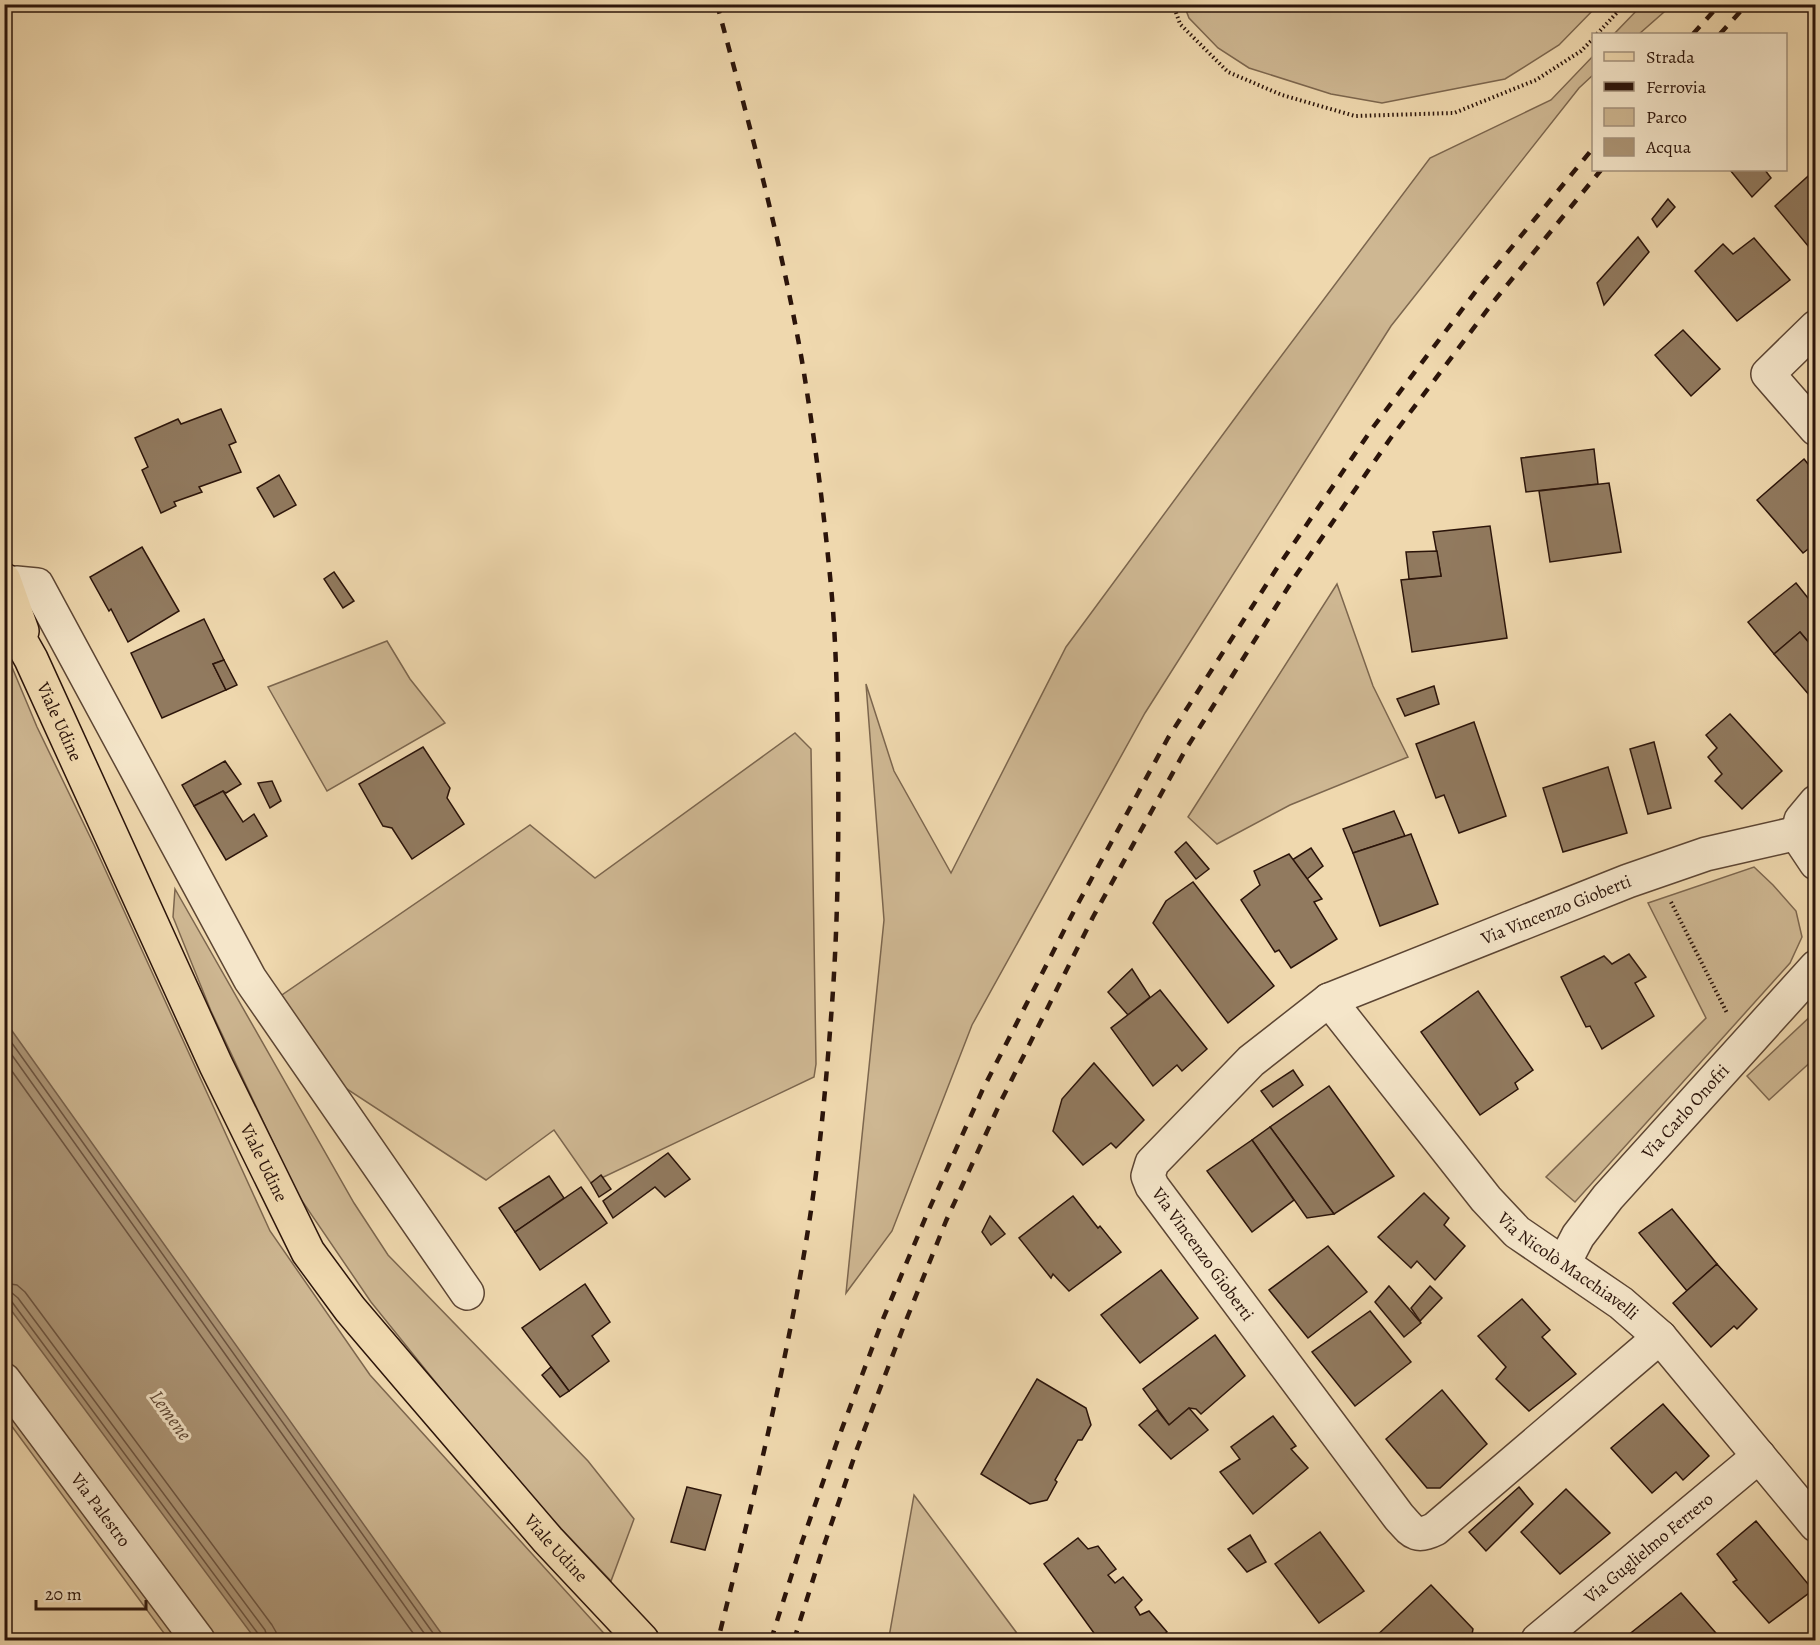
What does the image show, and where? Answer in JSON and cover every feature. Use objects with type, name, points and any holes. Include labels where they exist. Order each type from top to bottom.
[{"type":"main road","name":"Viale Udine","points":[[5,590],[30,659],[211,1054],[308,1252],[350,1309],[406,1376],[548,1540],[642,1641]]},
{"type":"street","points":[[1815,327],[1768,374],[1815,429]]},
{"type":"street","points":[[5,590],[16,583],[37,585],[250,979],[467,1293]]},
{"type":"street","points":[[1815,802],[1801,820],[1798,833],[1815,863]]},
{"type":"street","name":"Via Vincenzo Gioberti","points":[[1660,1337],[1435,1529],[1424,1535],[1413,1533],[1152,1186],[1148,1176],[1152,1163],[1251,1061],[1329,1000],[1656,871],[1706,854],[1798,833]]},
{"type":"street","name":"Via Carlo Onofri","points":[[1564,1263],[1578,1236],[1608,1197],[1815,967]]},
{"type":"street","name":"Via Nicolò Macchiavelli","points":[[1329,1000],[1486,1199],[1517,1232],[1621,1303],[1660,1337],[1815,1525]]},
{"type":"street","name":"Via Palestro","points":[[4,1380],[183,1633]]},
{"type":"street","name":"Via Guglielmo Ferrero","points":[[1538,1641],[1759,1456]]},
{"type":"path","points":[[1173,4],[1180,24],[1228,72],[1282,95],[1355,116],[1454,113],[1536,80],[1581,51],[1592,39]]},
{"type":"path","points":[[1598,33],[1625,4]]},
{"type":"path","points":[[1656,871],[1743,1047]]},
{"type":"green space","points":[[1184,4],[1598,5],[1559,45],[1505,79],[1382,103],[1331,94],[1249,68],[1218,48],[1189,18]]},
{"type":"green space","points":[[1642,5],[1672,5],[1640,33],[1615,33]]},
{"type":"green space","points":[[1592,57],[1592,76],[1579,88],[1391,326],[1145,713],[972,1025],[892,1231],[846,1293],[884,920],[866,684],[894,771],[951,873],[1066,647],[1430,158],[1551,100]]},
{"type":"green space","points":[[1337,584],[1373,686],[1408,757],[1290,805],[1217,844],[1188,817]]},
{"type":"green space","points":[[387,641],[410,679],[445,723],[327,791],[268,687]]},
{"type":"green space","points":[[4,648],[37,727],[94,845],[270,1231],[370,1375],[610,1640],[169,1640],[5,1417]]},
{"type":"green space","points":[[795,733],[811,749],[816,1064],[814,1077],[591,1183],[554,1130],[486,1180],[330,1078],[279,997],[530,825],[595,878]]},
{"type":"green space","points":[[1754,867],[1796,911],[1802,937],[1790,963],[1575,1202],[1546,1177],[1706,1018],[1648,903]]},
{"type":"green space","points":[[175,889],[354,1203],[388,1255],[588,1461],[634,1519],[611,1581],[511,1476],[371,1302],[298,1195],[211,1011],[173,917]]},
{"type":"green space","points":[[1815,1012],[1815,1058],[1769,1100],[1747,1076]]},
{"type":"green space","points":[[914,1495],[1022,1640],[891,1640],[889,1637]]},
{"type":"water","name":"Lemene","points":[[5,1021],[446,1640],[256,1640],[5,1302]]},
{"type":"building","points":[[1816,169],[1816,249],[1813,252],[1775,206]]},
{"type":"building","points":[[1731,171],[1766,171],[1771,178],[1752,197]]},
{"type":"building","points":[[1668,199],[1675,207],[1657,227],[1652,219]]},
{"type":"building","points":[[1638,237],[1649,252],[1604,305],[1597,283]]},
{"type":"building","points":[[1754,238],[1790,280],[1737,321],[1695,271],[1723,244],[1733,254]]},
{"type":"building","points":[[1683,330],[1720,369],[1691,396],[1655,355]]},
{"type":"building","points":[[221,409],[236,442],[229,445],[241,472],[199,487],[202,492],[174,502],[176,506],[161,513],[142,470],[148,467],[135,438],[178,419],[181,424]]},
{"type":"building","points":[[1594,449],[1598,484],[1526,492],[1521,458]]},
{"type":"building","points":[[1804,459],[1816,474],[1816,543],[1803,553],[1757,500]]},
{"type":"building","points":[[279,475],[296,505],[274,517],[257,488]]},
{"type":"building","points":[[1609,483],[1621,552],[1550,562],[1539,491]]},
{"type":"building","points":[[1490,526],[1507,638],[1412,652],[1401,580],[1441,576],[1433,532]]},
{"type":"building","points":[[142,547],[179,611],[128,642],[111,609],[109,611],[90,577]]},
{"type":"building","points":[[1437,551],[1441,576],[1409,579],[1406,552]]},
{"type":"building","points":[[334,572],[354,601],[343,608],[324,579]]},
{"type":"building","points":[[1796,583],[1816,608],[1816,640],[1810,644],[1800,632],[1774,654],[1748,622]]},
{"type":"building","points":[[204,619],[224,660],[213,664],[226,690],[162,718],[131,653]]},
{"type":"building","points":[[1800,632],[1810,644],[1816,640],[1816,703],[1774,654]]},
{"type":"building","points":[[224,660],[237,685],[226,690],[213,664]]},
{"type":"building","points":[[1434,686],[1439,704],[1405,716],[1397,699]]},
{"type":"building","points":[[1730,714],[1782,771],[1742,809],[1715,781],[1722,774],[1708,757],[1717,748],[1706,735]]},
{"type":"building","points":[[1474,722],[1506,816],[1459,833],[1444,795],[1436,798],[1416,744]]},
{"type":"building","points":[[1654,742],[1671,808],[1648,814],[1630,749]]},
{"type":"building","points":[[423,747],[450,788],[447,798],[464,824],[412,859],[392,828],[383,826],[359,784]]},
{"type":"building","points":[[225,761],[241,784],[194,806],[182,785]]},
{"type":"building","points":[[1608,767],[1627,833],[1563,852],[1543,788]]},
{"type":"building","points":[[272,781],[281,801],[270,808],[258,783]]},
{"type":"building","points":[[223,791],[243,822],[254,814],[267,836],[226,860],[194,806]]},
{"type":"building","points":[[1394,811],[1405,836],[1353,853],[1343,829]]},
{"type":"building","points":[[1411,834],[1438,904],[1380,926],[1353,853]]},
{"type":"building","points":[[1186,842],[1209,869],[1196,879],[1175,852]]},
{"type":"building","points":[[1311,848],[1323,866],[1307,879],[1292,860]]},
{"type":"building","points":[[1289,854],[1322,899],[1314,902],[1337,939],[1291,968],[1279,950],[1275,952],[1241,900],[1260,885],[1254,871]]},
{"type":"building","points":[[1193,882],[1274,986],[1228,1023],[1153,923],[1166,901]]},
{"type":"building","points":[[1629,954],[1646,977],[1635,983],[1654,1016],[1602,1049],[1590,1026],[1586,1027],[1561,977],[1604,956],[1612,964]]},
{"type":"building","points":[[1132,969],[1150,997],[1128,1015],[1108,992]]},
{"type":"building","points":[[1160,990],[1207,1049],[1182,1071],[1177,1065],[1153,1086],[1111,1028]]},
{"type":"building","points":[[1478,991],[1533,1070],[1515,1083],[1518,1089],[1480,1115],[1421,1032]]},
{"type":"building","points":[[1094,1063],[1144,1120],[1116,1148],[1111,1143],[1083,1165],[1053,1131],[1062,1099]]},
{"type":"building","points":[[1293,1070],[1303,1085],[1273,1107],[1261,1091]]},
{"type":"building","points":[[1329,1086],[1394,1176],[1334,1214],[1270,1127]]},
{"type":"building","points":[[1270,1127],[1334,1214],[1307,1218],[1252,1140]]},
{"type":"building","points":[[1252,1140],[1294,1200],[1252,1232],[1207,1171]]},
{"type":"building","points":[[668,1153],[690,1179],[665,1197],[655,1187],[613,1218],[603,1201]]},
{"type":"building","points":[[601,1175],[611,1189],[599,1197],[591,1183]]},
{"type":"building","points":[[549,1176],[564,1198],[515,1232],[499,1208]]},
{"type":"building","points":[[581,1187],[607,1223],[540,1270],[515,1232]]},
{"type":"building","points":[[1424,1193],[1449,1218],[1444,1225],[1465,1246],[1435,1280],[1417,1261],[1411,1268],[1378,1237]]},
{"type":"building","points":[[1073,1196],[1098,1228],[1100,1226],[1121,1252],[1069,1291],[1053,1274],[1051,1278],[1019,1238]]},
{"type":"building","points":[[1672,1209],[1717,1264],[1687,1291],[1639,1233]]},
{"type":"building","points":[[990,1216],[1005,1234],[991,1245],[982,1232]]},
{"type":"building","points":[[1328,1246],[1367,1292],[1308,1338],[1269,1290]]},
{"type":"building","points":[[1717,1264],[1757,1309],[1737,1329],[1734,1326],[1711,1347],[1673,1303]]},
{"type":"building","points":[[1161,1270],[1198,1318],[1140,1363],[1101,1315]]},
{"type":"building","points":[[585,1284],[610,1322],[592,1336],[609,1361],[569,1391],[522,1328]]},
{"type":"building","points":[[1389,1286],[1421,1323],[1404,1337],[1375,1302]]},
{"type":"building","points":[[1430,1286],[1442,1298],[1420,1321],[1411,1308]]},
{"type":"building","points":[[1522,1299],[1550,1330],[1542,1337],[1576,1374],[1529,1411],[1496,1379],[1506,1367],[1478,1336]]},
{"type":"building","points":[[1370,1311],[1411,1362],[1355,1406],[1312,1352]]},
{"type":"building","points":[[1215,1335],[1245,1376],[1201,1414],[1196,1409],[1189,1408],[1169,1425],[1143,1389]]},
{"type":"building","points":[[551,1367],[569,1391],[560,1397],[542,1375]]},
{"type":"building","points":[[1037,1379],[1086,1408],[1091,1425],[1082,1440],[1078,1440],[1055,1480],[1057,1482],[1047,1500],[1030,1504],[981,1474]]},
{"type":"building","points":[[1442,1390],[1487,1444],[1440,1488],[1427,1488],[1386,1439]]},
{"type":"building","points":[[1663,1404],[1709,1456],[1683,1480],[1676,1472],[1652,1493],[1611,1448]]},
{"type":"building","points":[[1189,1408],[1208,1430],[1171,1459],[1139,1425],[1157,1410],[1169,1425]]},
{"type":"building","points":[[1273,1416],[1296,1446],[1291,1449],[1308,1468],[1253,1514],[1220,1472],[1240,1459],[1231,1447]]},
{"type":"building","points":[[687,1487],[721,1495],[705,1550],[671,1542]]},
{"type":"building","points":[[1519,1487],[1533,1504],[1486,1551],[1469,1532]]},
{"type":"building","points":[[1566,1489],[1610,1533],[1560,1574],[1521,1532]]},
{"type":"building","points":[[1756,1521],[1813,1590],[1769,1623],[1733,1582],[1737,1580],[1717,1554]]},
{"type":"building","points":[[1320,1532],[1364,1591],[1319,1623],[1275,1564]]},
{"type":"building","points":[[1250,1535],[1266,1562],[1247,1572],[1228,1549]]},
{"type":"building","points":[[1078,1538],[1088,1549],[1098,1546],[1116,1569],[1108,1575],[1115,1583],[1123,1577],[1142,1600],[1135,1607],[1140,1615],[1149,1611],[1167,1632],[1157,1640],[1099,1640],[1044,1564]]},
{"type":"building","points":[[1431,1585],[1473,1629],[1471,1640],[1372,1640]]},
{"type":"building","points":[[1681,1593],[1722,1640],[1622,1640]]},
{"type":"railway","points":[[717,4],[774,227],[802,361],[818,469],[834,620],[838,818],[837,918],[831,1018],[810,1217],[780,1377],[718,1640]]},
{"type":"railway","points":[[1694,33],[1720,4]]},
{"type":"railway","points":[[1721,33],[1747,4]]},
{"type":"railway","points":[[771,1640],[837,1442],[883,1319],[927,1214],[982,1091],[1075,909],[1168,738],[1277,568],[1374,426],[1479,287],[1592,149]]},
{"type":"railway","points":[[794,1640],[857,1449],[946,1221],[1001,1101],[1093,917],[1186,749],[1294,578],[1390,439],[1494,301],[1600,171]]}]
